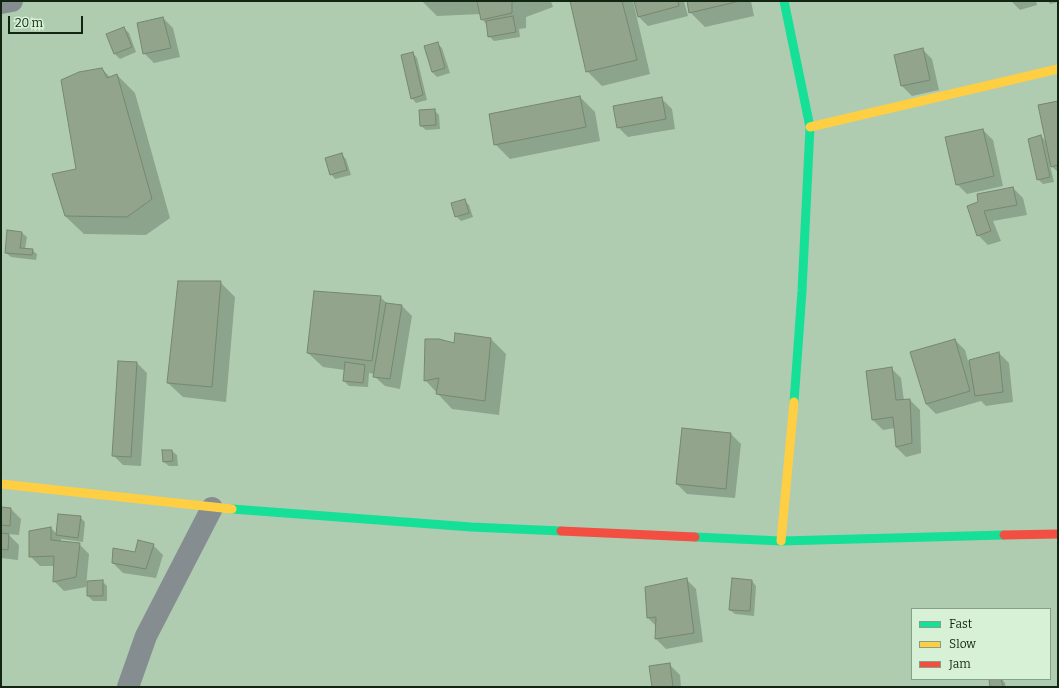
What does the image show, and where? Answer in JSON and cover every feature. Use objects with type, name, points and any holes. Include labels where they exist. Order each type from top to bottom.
[{"type":"street","points":[[1,3],[12,1]]},
{"type":"street","points":[[780,540],[795,387],[802,291],[810,126],[784,1]]},
{"type":"street","points":[[810,126],[1058,69]]},
{"type":"street","points":[[1,484],[212,508],[471,527],[780,540],[1058,534]]},
{"type":"street","points":[[128,687],[146,636],[212,508]]},
{"type":"building","points":[[477,1],[515,1],[512,2],[512,13],[481,20]]},
{"type":"building","points":[[570,1],[622,1],[637,60],[586,72]]},
{"type":"building","points":[[634,1],[678,1],[679,6],[638,17]]},
{"type":"building","points":[[687,1],[740,1],[689,13]]},
{"type":"building","points":[[513,16],[516,32],[488,37],[486,21]]},
{"type":"building","points":[[163,17],[171,48],[143,54],[137,23]]},
{"type":"building","points":[[124,27],[132,47],[114,54],[106,34]]},
{"type":"building","points":[[438,42],[445,68],[432,72],[424,46]]},
{"type":"building","points":[[923,48],[930,80],[901,86],[894,55]]},
{"type":"building","points":[[413,52],[423,95],[411,99],[401,55]]},
{"type":"building","points":[[102,68],[107,78],[117,74],[152,199],[127,217],[65,216],[52,174],[76,169],[61,80],[79,72]]},
{"type":"building","points":[[580,96],[586,127],[494,145],[489,114]]},
{"type":"building","points":[[662,97],[666,119],[617,128],[613,106]]},
{"type":"building","points":[[1058,101],[1058,165],[1051,167],[1038,105]]},
{"type":"building","points":[[435,109],[436,125],[420,126],[419,110]]},
{"type":"building","points":[[983,129],[994,176],[956,185],[945,137]]},
{"type":"building","points":[[1041,135],[1050,177],[1037,180],[1028,139]]},
{"type":"building","points":[[342,153],[347,170],[330,175],[325,158]]},
{"type":"building","points":[[1013,187],[1017,205],[984,211],[991,231],[977,236],[967,206],[978,202],[977,194]]},
{"type":"building","points":[[465,199],[469,213],[455,217],[451,203]]},
{"type":"building","points":[[7,230],[22,232],[20,248],[33,249],[32,255],[5,253]]},
{"type":"building","points":[[178,281],[221,281],[212,387],[167,383]]},
{"type":"building","points":[[314,291],[381,296],[372,361],[307,353]]},
{"type":"building","points":[[386,303],[402,305],[390,379],[373,377]]},
{"type":"building","points":[[455,333],[491,338],[485,401],[436,394],[439,378],[424,381],[425,339],[439,339],[454,343]]},
{"type":"building","points":[[955,339],[970,391],[926,404],[910,352]]},
{"type":"building","points":[[999,352],[1003,392],[975,396],[969,360]]},
{"type":"building","points":[[118,361],[137,362],[131,457],[112,456]]},
{"type":"building","points":[[345,362],[365,365],[363,383],[343,381]]},
{"type":"building","points":[[892,367],[896,400],[910,399],[912,443],[896,447],[893,417],[872,420],[866,371]]},
{"type":"building","points":[[682,428],[731,433],[726,489],[676,484]]},
{"type":"building","points":[[162,450],[172,450],[173,461],[163,462]]},
{"type":"building","points":[[1,507],[11,508],[10,526],[1,525]]},
{"type":"building","points":[[58,514],[81,516],[78,538],[56,535]]},
{"type":"building","points":[[51,527],[51,540],[80,543],[76,577],[53,582],[54,556],[29,557],[29,531]]},
{"type":"building","points":[[1,533],[9,534],[8,550],[1,549]]},
{"type":"building","points":[[138,540],[154,544],[146,569],[112,563],[113,548],[135,552]]},
{"type":"building","points":[[687,578],[694,633],[655,639],[656,617],[647,618],[645,587]]},
{"type":"building","points":[[732,578],[752,580],[750,611],[729,610]]},
{"type":"building","points":[[103,580],[103,596],[87,596],[87,581]]},
{"type":"building","points":[[670,663],[673,687],[652,687],[649,666]]},
{"type":"building","points":[[989,680],[1001,680],[1003,687],[990,687]]},
{"type":"traffic: fast","points":[[784,1],[810,127],[802,291],[794,402]]},
{"type":"traffic: fast","points":[[232,509],[471,527],[561,531]]},
{"type":"traffic: fast","points":[[695,537],[781,541],[1004,535]]},
{"type":"traffic: slow","points":[[810,127],[1058,69]]},
{"type":"traffic: slow","points":[[781,541],[794,402]]},
{"type":"traffic: slow","points":[[1,484],[232,509]]},
{"type":"traffic: jam","points":[[561,531],[695,537]]},
{"type":"traffic: jam","points":[[1004,535],[1058,534]]}]
